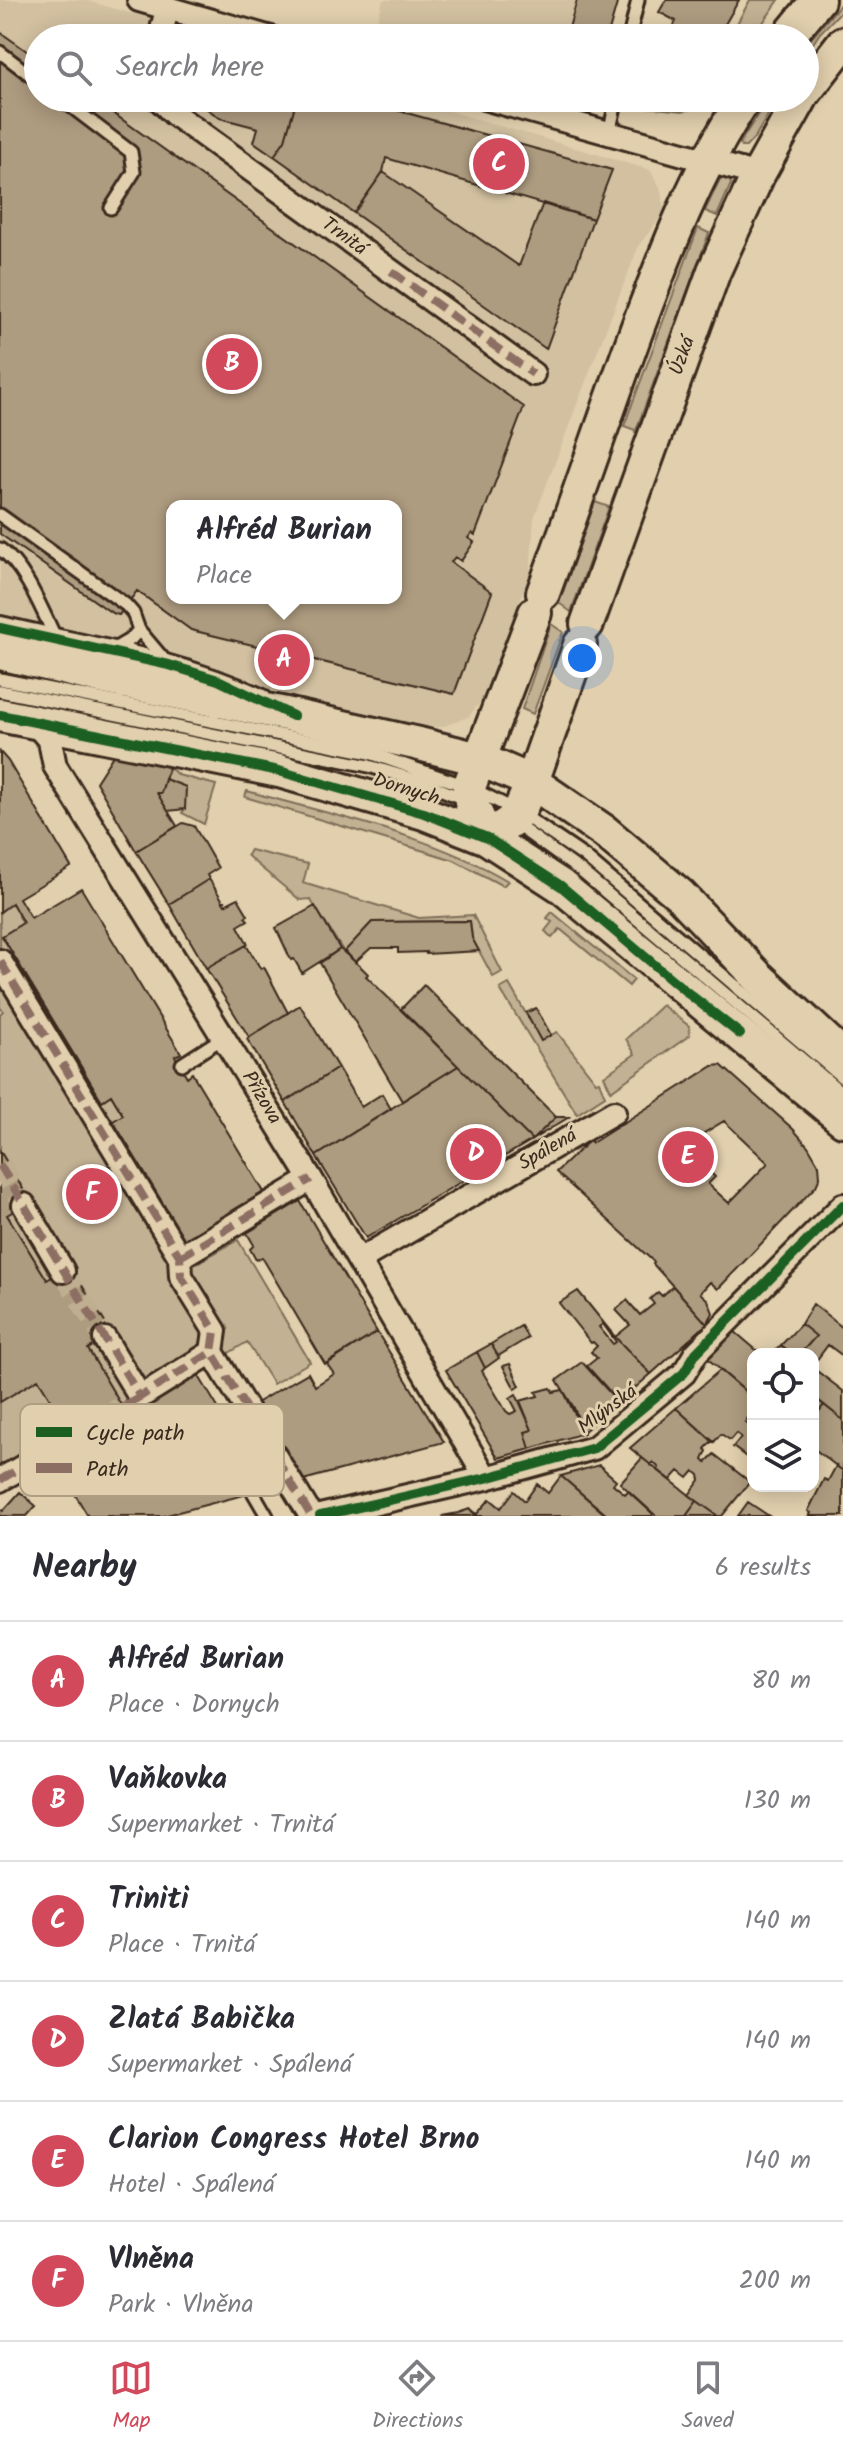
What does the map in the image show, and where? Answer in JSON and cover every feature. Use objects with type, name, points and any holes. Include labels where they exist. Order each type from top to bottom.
[{"type":"main road","points":[[798,24],[818,0]]},
{"type":"main road","points":[[819,74],[843,43]]},
{"type":"main road","points":[[473,783],[657,275],[707,161],[737,112]]},
{"type":"main road","name":"Úzká","points":[[506,823],[532,782],[714,271],[758,175],[793,112]]},
{"type":"main road","points":[[0,653],[100,677],[293,716],[473,783],[532,782],[605,832],[680,895],[758,977],[843,1056]]},
{"type":"main road","name":"Dornych","points":[[0,715],[279,771],[424,813],[506,823],[561,886],[843,1120]]},
{"type":"main road","points":[[473,783],[506,823]]},
{"type":"street","points":[[139,0],[221,24]]},
{"type":"street","points":[[163,24],[167,9]]},
{"type":"street","name":"Trnitá","points":[[172,112],[533,374]]},
{"type":"street","points":[[534,112],[758,175]]},
{"type":"street","points":[[0,628],[169,665],[218,680],[293,716]]},
{"type":"street","name":"Přízova","points":[[33,721],[50,741],[55,766],[311,1179],[486,1478]]},
{"type":"street","points":[[0,961],[180,1257],[181,1276],[215,1331],[212,1352],[243,1404]]},
{"type":"street","name":"Spálená","points":[[359,1260],[614,1112]]},
{"type":"street","points":[[180,1257],[311,1179]]},
{"type":"street","points":[[24,1205],[63,1271]]},
{"type":"street","name":"Mlýnská","points":[[320,1516],[486,1478],[594,1448],[684,1373],[696,1353],[843,1205]]},
{"type":"street","points":[[105,1339],[131,1402],[212,1352]]},
{"type":"street","points":[[0,1480],[20,1468]]},
{"type":"street","points":[[284,1471],[311,1516]]},
{"type":"lane","points":[[632,24],[638,0]]},
{"type":"lane","points":[[0,52],[24,70]]},
{"type":"lane","points":[[78,112],[131,152],[134,172],[111,208]]},
{"type":"lane","points":[[609,133],[614,112]]},
{"type":"lane","points":[[0,515],[126,605],[133,613],[139,630],[169,665]]},
{"type":"lane","points":[[0,549],[9,556],[30,587],[57,641]]},
{"type":"lane","points":[[108,652],[122,646],[139,630]]},
{"type":"lane","points":[[0,679],[370,753],[473,783]]},
{"type":"lane","points":[[0,691],[369,766],[428,784],[473,783]]},
{"type":"lane","points":[[506,823],[591,862],[843,1078]]},
{"type":"lane","points":[[506,823],[582,872],[843,1094]]},
{"type":"lane","points":[[182,1064],[224,1037]]},
{"type":"lane","points":[[255,1496],[267,1516]]},
{"type":"shaded area","points":[[0,0],[83,0],[170,24],[24,24],[24,112],[453,112],[650,170],[660,187],[664,208],[639,245],[534,518],[530,573],[484,698],[468,717],[441,727],[425,726],[0,627]]},
{"type":"shaded area","points":[[383,0],[618,0],[611,24],[377,24]]},
{"type":"shaded area","points":[[750,0],[779,0],[762,24],[737,24]]},
{"type":"shaded area","points":[[843,1],[843,9],[819,34],[819,29]]},
{"type":"shaded area","points":[[759,112],[770,112],[746,147],[741,147],[740,143]]},
{"type":"shaded area","points":[[728,176],[731,184],[717,216],[705,211],[720,179]]},
{"type":"shaded area","points":[[698,228],[709,233],[635,433],[635,430],[624,426]]},
{"type":"shaded area","points":[[595,502],[609,507],[571,612],[559,603]]},
{"type":"shaded area","points":[[551,624],[563,632],[533,714],[522,709]]},
{"type":"shaded area","points":[[169,767],[178,775],[216,785],[204,824],[182,813],[185,809],[165,779]]},
{"type":"shaded area","points":[[247,791],[414,838],[508,881],[503,886],[454,860],[245,797]]},
{"type":"shaded area","points":[[250,850],[308,864],[303,883],[419,918],[473,915],[502,972],[493,977],[472,938],[470,921],[372,922],[344,952],[310,899],[300,900],[247,855]]},
{"type":"shaded area","points":[[12,903],[23,923],[2,936],[101,1100],[111,1095],[123,1115],[114,1121],[199,1262],[238,1240],[310,1362],[273,1384],[247,1342],[145,1404],[20,1404],[20,1465],[0,1468],[0,1402],[105,1339],[47,1280],[7,1215],[30,1200],[0,1151],[0,1014],[3,1011],[0,1007],[0,912]]},
{"type":"shaded area","points":[[552,912],[634,980],[629,986],[560,929],[552,938],[545,931],[552,922],[547,918]]},
{"type":"shaded area","points":[[509,984],[541,1040],[557,1032],[596,1082],[599,1081],[605,1096],[577,1114],[500,989]]},
{"type":"shaded area","points":[[662,1005],[689,1026],[690,1035],[611,1091],[604,1076],[635,1054],[626,1039]]},
{"type":"building","points":[[577,0],[618,0],[611,24],[570,24]]},
{"type":"building","points":[[666,0],[739,0],[725,24],[675,24],[676,21],[659,12]]},
{"type":"building","points":[[0,32],[24,49],[24,112],[112,112],[524,407],[475,535],[472,533],[468,538],[474,542],[461,561],[455,557],[451,562],[492,592],[454,694],[191,630],[137,591],[119,615],[0,534]]},
{"type":"building","points":[[212,112],[293,112],[285,140],[274,156],[254,142],[258,128],[220,118]]},
{"type":"building","points":[[293,112],[403,112],[612,170],[593,219],[386,158],[383,172],[354,213],[274,156],[285,140]]},
{"type":"building","points":[[383,172],[519,266],[543,203],[593,219],[546,349],[354,213]]},
{"type":"building","points":[[0,752],[71,867],[19,898],[31,918],[81,888],[181,1053],[175,1056],[187,1077],[192,1073],[264,1192],[185,1240],[113,1121],[123,1115],[111,1095],[102,1101],[2,936],[23,923],[12,903],[0,912]]},
{"type":"building","points":[[114,754],[169,767],[161,793],[157,793],[177,826],[136,851],[96,782]]},
{"type":"building","points":[[165,779],[186,787],[185,809],[168,811],[157,793],[161,793]]},
{"type":"building","points":[[183,823],[194,826],[218,868],[207,875],[209,879],[169,904],[136,851]]},
{"type":"building","points":[[209,879],[226,901],[223,902],[225,905],[238,898],[248,915],[245,917],[248,920],[238,926],[248,944],[206,968],[169,904]]},
{"type":"building","points":[[315,906],[340,949],[302,973],[294,959],[291,960],[276,928]]},
{"type":"building","points":[[470,921],[472,938],[479,951],[426,954],[398,953],[398,948],[371,948],[355,962],[345,951],[372,922]]},
{"type":"building","points":[[246,945],[261,969],[264,967],[288,1013],[249,1037],[206,968]]},
{"type":"building","points":[[340,949],[458,1066],[402,1101],[320,963]]},
{"type":"building","points":[[424,985],[556,1117],[532,1140],[401,1009]]},
{"type":"building","points":[[300,1005],[338,1068],[285,1102],[247,1039]]},
{"type":"building","points":[[536,1008],[551,1035],[541,1041],[526,1013]]},
{"type":"building","points":[[721,1065],[793,1129],[819,1165],[820,1177],[816,1186],[718,1289],[710,1282],[700,1293],[708,1300],[713,1313],[707,1324],[654,1262],[556,1172],[590,1140],[592,1143],[713,1066]],"holes":[[[724,1121],[768,1163],[729,1203],[708,1184],[715,1177],[706,1168],[699,1176],[673,1152]]]},
{"type":"building","points":[[458,1066],[532,1140],[366,1238],[316,1156]]},
{"type":"building","points":[[338,1068],[361,1107],[382,1094],[391,1109],[316,1156],[285,1102]]},
{"type":"building","points":[[556,1117],[569,1117],[532,1140]]},
{"type":"building","points":[[0,1151],[30,1201],[7,1215],[47,1280],[70,1266],[112,1334],[88,1349],[120,1404],[53,1404],[38,1379],[0,1402]]},
{"type":"building","points":[[300,1201],[377,1332],[325,1364],[262,1257],[256,1260],[250,1249],[254,1245],[247,1233]]},
{"type":"building","points":[[673,1286],[707,1324],[651,1374],[615,1337],[630,1325],[616,1310],[627,1300],[640,1315],[654,1304],[650,1299],[658,1292],[662,1296]]},
{"type":"building","points":[[578,1291],[615,1337],[651,1374],[619,1402],[587,1366],[597,1358],[591,1352],[597,1346],[591,1343],[559,1303]],"holes":[[[603,1324],[616,1342],[613,1344],[599,1327]]]},
{"type":"building","points":[[813,1304],[843,1328],[843,1356],[828,1345],[819,1357],[819,1348],[805,1348],[816,1336],[801,1324]]},
{"type":"building","points":[[801,1324],[816,1336],[805,1348],[785,1348],[781,1345]]},
{"type":"building","points":[[521,1326],[528,1338],[498,1356],[491,1344]]},
{"type":"building","points":[[734,1331],[754,1348],[747,1348],[747,1393],[708,1359]]},
{"type":"building","points":[[377,1332],[444,1442],[303,1480],[284,1449],[284,1404],[256,1403],[308,1373],[315,1386],[334,1374],[327,1364]]},
{"type":"building","points":[[491,1344],[499,1358],[485,1368],[477,1352]]},
{"type":"building","points":[[477,1352],[485,1368],[482,1371],[510,1414],[517,1411],[510,1398],[516,1394],[532,1430],[525,1432],[530,1449],[498,1458],[446,1370]]},
{"type":"building","points":[[582,1362],[618,1402],[583,1432],[574,1408],[557,1380]]},
{"type":"building","points":[[510,1364],[520,1386],[515,1389],[503,1366]]},
{"type":"building","points":[[720,1370],[747,1393],[747,1458],[733,1447],[741,1437],[736,1433],[730,1440],[721,1434],[714,1442],[676,1408]]},
{"type":"building","points":[[197,1373],[216,1404],[145,1404]]},
{"type":"building","points":[[819,1373],[843,1391],[843,1420],[819,1401]]},
{"type":"building","points":[[551,1388],[553,1392],[563,1390],[584,1433],[530,1449],[525,1432],[532,1430],[520,1401]]},
{"type":"building","points":[[824,1405],[843,1420],[843,1471],[819,1453],[819,1411]]},
{"type":"building","points":[[676,1408],[712,1441],[705,1449],[703,1460],[706,1463],[714,1454],[747,1480],[747,1486],[722,1516],[718,1516],[689,1495],[700,1480],[694,1471],[688,1478],[679,1471],[671,1480],[653,1462],[651,1465],[630,1448]]},
{"type":"building","points":[[642,1458],[697,1501],[686,1516],[656,1516],[620,1483]]},
{"type":"building","points":[[599,1465],[616,1480],[613,1484],[625,1494],[628,1491],[652,1516],[608,1516],[561,1476]]},
{"type":"building","points":[[836,1466],[843,1471],[843,1516],[809,1516],[811,1513],[808,1511],[824,1479],[828,1481]]},
{"type":"building","points":[[561,1476],[607,1516],[478,1516],[471,1511],[477,1514],[490,1499],[501,1508],[514,1491],[525,1501],[537,1484],[548,1493]]},
{"type":"building","points":[[20,1492],[20,1496],[25,1496],[36,1506],[27,1516],[0,1516],[0,1508],[3,1511]]},
{"type":"building","points":[[76,1496],[240,1496],[163,1516],[88,1516]]},
{"type":"building","points":[[697,1501],[718,1516],[686,1516]]},
{"type":"building","points":[[748,1502],[769,1516],[738,1516]]},
{"type":"building","points":[[470,1509],[478,1516],[442,1516],[458,1513]]},
{"type":"tunnel","points":[[0,1165],[24,1205]]},
{"type":"tunnel","points":[[63,1271],[105,1339]]},
{"type":"marked path","points":[[391,271],[533,374]]},
{"type":"marked path","points":[[0,961],[180,1257],[181,1276],[215,1331],[212,1352],[243,1404]]},
{"type":"marked path","points":[[0,1165],[140,1397],[212,1352]]},
{"type":"marked path","points":[[180,1257],[311,1179]]},
{"type":"marked path","points":[[128,1404],[140,1397]]},
{"type":"marked path","points":[[0,1480],[20,1468]]},
{"type":"marked path","points":[[284,1471],[311,1516]]},
{"type":"cycle path","points":[[0,628],[169,665],[218,680],[293,716]]},
{"type":"cycle path","points":[[0,715],[279,771],[424,813],[487,838],[561,886],[740,1034]]},
{"type":"cycle path","points":[[320,1516],[486,1478],[594,1448],[684,1373],[696,1353],[843,1205]]},
{"type":"place","name":"Triniti","points":[[499,164]]},
{"type":"place","name":"Vaňkovka","points":[[232,364]]},
{"type":"place","name":"Alfréd Burian","points":[[284,660]]},
{"type":"place","name":"Zlatá Babička","points":[[476,1154]]},
{"type":"place","name":"Clarion Congress Hotel Brno","points":[[688,1157]]},
{"type":"place","name":"Vlněna","points":[[92,1194]]}]
